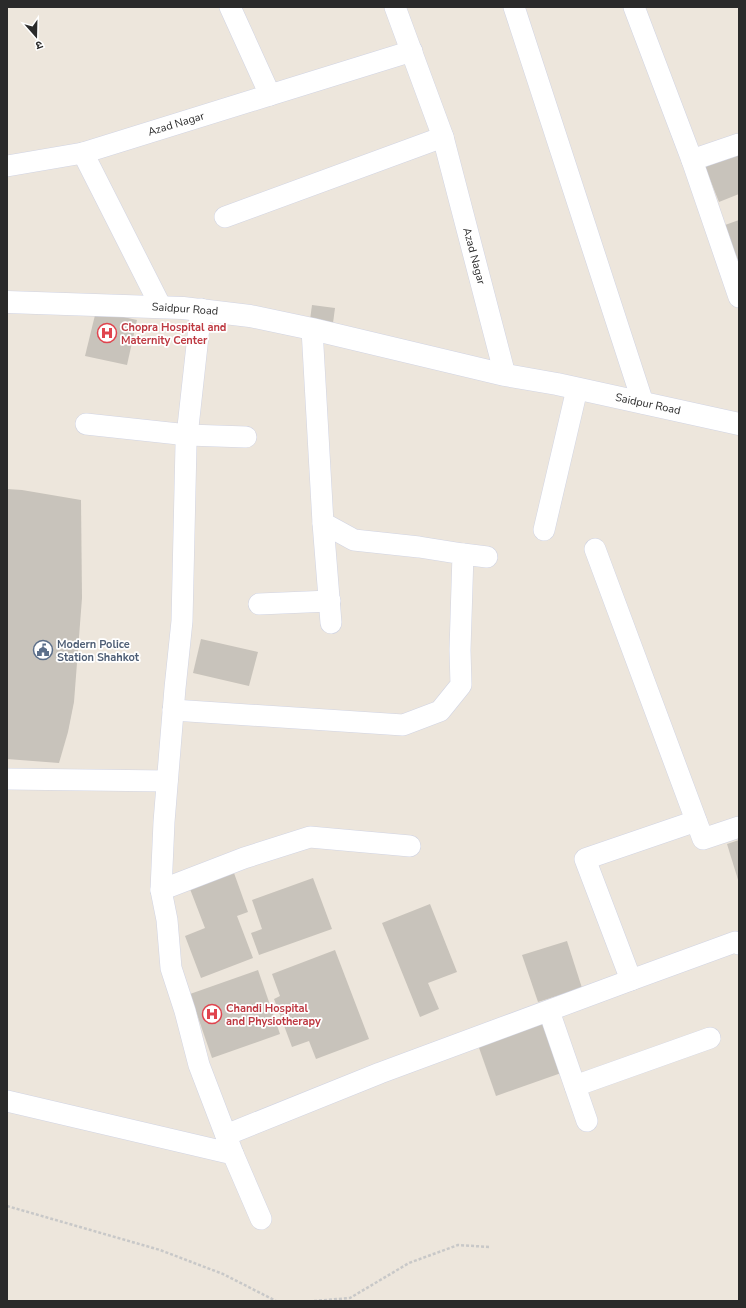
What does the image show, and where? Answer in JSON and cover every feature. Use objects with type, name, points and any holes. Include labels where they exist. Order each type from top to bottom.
[{"type":"street","points":[[230,7],[270,95]]},
{"type":"street","name":"Azad Nagar","points":[[395,7],[443,137],[506,375]]},
{"type":"street","points":[[514,7],[644,403]]},
{"type":"street","points":[[634,7],[692,160],[739,297]]},
{"type":"street","name":"Azad Nagar","points":[[7,166],[83,153],[412,51]]},
{"type":"street","points":[[225,217],[443,137]]},
{"type":"street","points":[[692,160],[739,144]]},
{"type":"street","points":[[83,153],[161,307]]},
{"type":"street","name":"Saidpur Road","points":[[7,302],[201,309],[250,316],[312,329],[506,375]]},
{"type":"street","points":[[201,309],[186,445],[182,621],[167,781],[161,890],[167,920],[171,968],[185,1011],[199,1065],[229,1145],[261,1219]]},
{"type":"street","points":[[312,329],[323,523],[331,623]]},
{"type":"street","points":[[506,375],[567,387],[544,530]]},
{"type":"street","name":"Saidpur Road","points":[[567,387],[739,424]]},
{"type":"street","points":[[86,424],[188,434],[246,436]]},
{"type":"street","points":[[323,523],[354,540],[419,547],[487,557]]},
{"type":"street","points":[[595,549],[703,839],[739,827]]},
{"type":"street","points":[[173,710],[402,725],[440,711],[461,685],[460,650],[463,554]]},
{"type":"street","points":[[259,604],[330,601]]},
{"type":"street","points":[[7,779],[167,781]]},
{"type":"street","points":[[631,980],[585,859],[696,820]]},
{"type":"street","points":[[161,890],[244,858],[310,837],[410,846]]},
{"type":"street","points":[[7,1101],[229,1145],[380,1073],[735,942],[739,944]]},
{"type":"street","points":[[549,1011],[587,1121]]},
{"type":"street","points":[[575,1086],[710,1038]]},
{"type":"path","points":[[7,1206],[160,1250],[223,1274],[276,1301]]},
{"type":"path","points":[[314,1301],[350,1298],[409,1263],[458,1245],[489,1247]]},
{"type":"building","points":[[739,154],[739,194],[719,202],[705,167]]},
{"type":"building","points":[[739,220],[739,264],[725,225]]},
{"type":"building","points":[[312,305],[335,308],[333,323],[310,320]]},
{"type":"building","points":[[96,311],[137,320],[127,365],[85,356]]},
{"type":"building","name":"Modern Police Station Shahkot","points":[[7,489],[22,490],[81,500],[82,598],[74,702],[68,732],[59,763],[7,759]]},
{"type":"building","points":[[201,639],[258,652],[249,686],[193,673]]},
{"type":"building","points":[[739,840],[739,883],[727,844]]},
{"type":"building","points":[[234,873],[248,912],[237,916],[253,958],[201,978],[185,936],[205,928],[190,889]]},
{"type":"building","points":[[313,878],[332,929],[259,955],[251,933],[262,929],[252,900]]},
{"type":"building","points":[[430,904],[457,972],[428,983],[439,1009],[420,1017],[382,923]]},
{"type":"building","points":[[567,941],[582,988],[538,1002],[522,955]]},
{"type":"building","points":[[335,950],[369,1039],[316,1059],[309,1041],[292,1047],[274,999],[280,996],[272,974]]},
{"type":"building","points":[[258,970],[280,1034],[212,1058],[190,994]]},
{"type":"building","points":[[546,1021],[564,1072],[496,1096],[478,1045]]},
{"type":"place","name":"Chopra Hospital and Maternity Center","points":[[107,333]]},
{"type":"place","name":"Modern Police Station Shahkot","points":[[43,650]]},
{"type":"place","name":"Chandi Hospital and Physiotherapy","points":[[212,1014]]}]
